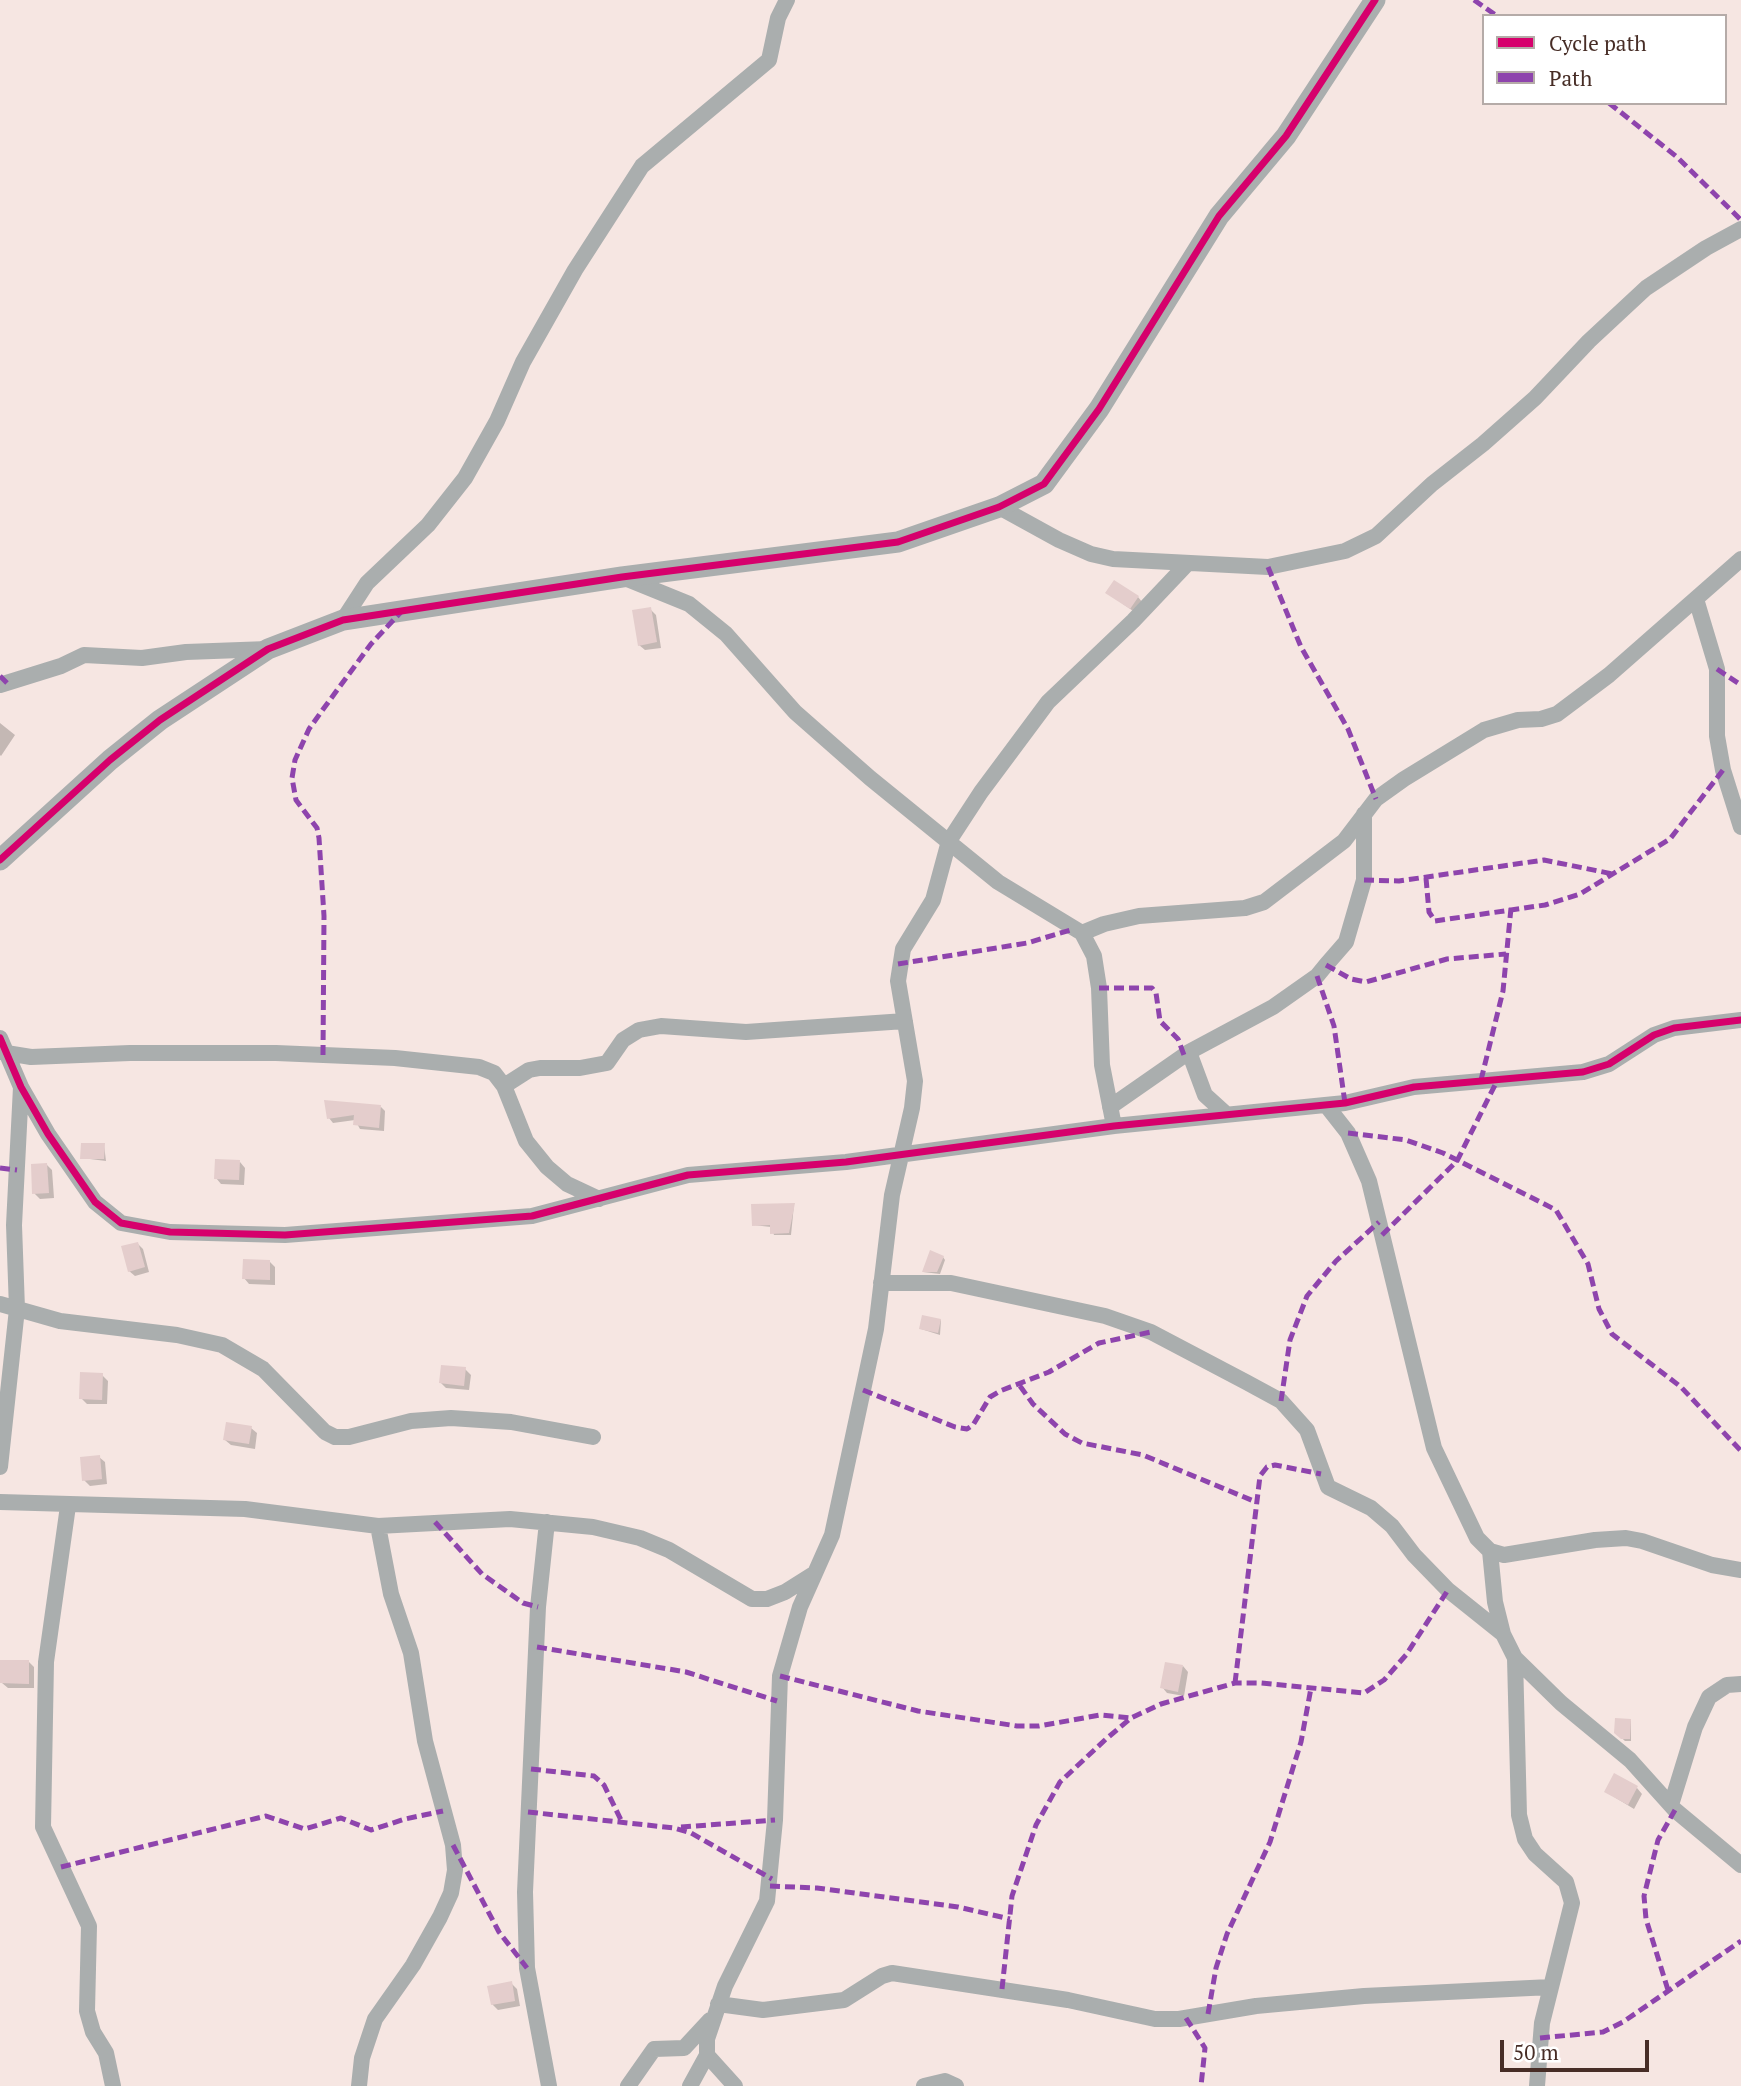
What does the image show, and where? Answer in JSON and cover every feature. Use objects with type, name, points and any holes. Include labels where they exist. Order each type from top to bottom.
[{"type":"street","points":[[343,620],[367,583],[428,524],[465,478],[569,281],[642,166],[769,60],[778,18],[786,0]]},
{"type":"street","points":[[0,860],[110,760],[160,720],[268,649],[343,620],[622,577],[898,542],[999,507],[1044,484],[1099,409],[1219,216],[1286,136],[1375,0]]},
{"type":"street","points":[[999,507],[1091,554],[1143,563],[1268,567],[1345,551],[1376,536],[1535,398],[1589,341],[1646,288],[1706,248],[1741,229]]},
{"type":"street","points":[[1082,933],[1104,924],[1139,916],[1256,906],[1344,841],[1376,799],[1404,779],[1484,730],[1518,720],[1541,719],[1558,714],[1609,675],[1741,559]]},
{"type":"street","points":[[628,2086],[654,2049],[684,2048],[715,2011],[768,1901],[772,1869],[780,1676],[812,1575],[832,1535],[842,1496],[876,1329],[898,1156],[912,1108],[915,1081],[898,981],[898,964],[914,928],[933,900],[949,841],[1048,702],[1133,621],[1187,564]]},
{"type":"street","points":[[622,577],[689,604],[726,634],[795,712],[870,778],[998,881],[1082,933],[1090,943],[1096,967],[1102,1065],[1114,1126]]},
{"type":"street","points":[[1696,599],[1717,669],[1717,736],[1723,770],[1741,827]]},
{"type":"street","points":[[0,685],[61,666],[84,655],[142,658],[186,652],[268,649]]},
{"type":"street","points":[[1110,1107],[1189,1052],[1273,1007],[1317,976],[1346,942],[1364,880],[1364,814]]},
{"type":"street","points":[[0,1038],[3,1053],[48,1134],[94,1202],[121,1223],[147,1229],[285,1235],[532,1216],[688,1175],[898,1156],[1114,1126],[1326,1105],[1414,1087],[1583,1072],[1609,1064],[1654,1035],[1674,1028],[1741,1020]]},
{"type":"street","points":[[504,1086],[529,1070],[580,1069],[607,1063],[623,1040],[639,1030],[662,1026],[746,1032],[905,1021]]},
{"type":"street","points":[[1189,1052],[1205,1095],[1226,1114]]},
{"type":"street","points":[[3,1053],[31,1057],[130,1053],[276,1053],[395,1058],[479,1067],[494,1073],[504,1086],[526,1141],[547,1167],[567,1184],[599,1199]]},
{"type":"street","points":[[0,1467],[17,1309],[14,1225],[21,1087]]},
{"type":"street","points":[[1326,1105],[1348,1133],[1369,1181],[1434,1448],[1477,1538],[1490,1551],[1520,1555],[1595,1540],[1626,1538],[1712,1565],[1741,1570]]},
{"type":"street","points":[[881,1283],[951,1283],[1105,1316],[1151,1332],[1258,1388],[1281,1401],[1307,1430],[1328,1487],[1371,1508],[1392,1526],[1414,1555],[1448,1590],[1503,1634]]},
{"type":"street","points":[[0,1304],[60,1321],[177,1335],[222,1345],[263,1369],[325,1432],[335,1437],[349,1437],[411,1421],[451,1418],[511,1422],[593,1437]]},
{"type":"street","points":[[0,1502],[245,1509],[378,1526],[510,1519],[593,1527],[640,1538],[670,1549],[752,1599],[767,1599],[785,1592],[812,1575]]},
{"type":"street","points":[[68,1506],[46,1662],[43,1826],[89,1926],[87,2011],[93,2032],[106,2053],[113,2086]]},
{"type":"street","points":[[547,1522],[538,1608],[526,1892],[527,1968],[549,2086]]},
{"type":"street","points":[[359,2086],[362,2058],[375,2019],[440,1917],[451,1893],[455,1871],[453,1845],[425,1741],[411,1653],[391,1594],[378,1526]]},
{"type":"street","points":[[1490,1551],[1495,1602],[1503,1634],[1515,1658],[1560,1703],[1630,1760],[1671,1805],[1741,1865]]},
{"type":"street","points":[[1515,1658],[1519,1815],[1525,1839],[1535,1854],[1566,1882],[1572,1903],[1542,2024],[1537,2086]]},
{"type":"street","points":[[1671,1805],[1695,1727],[1709,1697],[1727,1685],[1741,1684]]},
{"type":"street","points":[[715,2011],[763,2010],[844,2000],[881,1976],[892,1973],[1068,2000],[1167,2019],[1364,1996],[1551,1987]]},
{"type":"street","points":[[690,2086],[707,2055],[715,2011]]},
{"type":"street","points":[[707,2055],[735,2086]]},
{"type":"street","points":[[924,2086],[946,2081],[956,2086]]},
{"type":"building","points":[[1114,580],[1139,596],[1130,609],[1105,593]]},
{"type":"building","points":[[651,607],[657,642],[638,646],[632,610]]},
{"type":"building","points":[[324,1100],[381,1105],[379,1128],[353,1125],[354,1115],[327,1119]]},
{"type":"building","points":[[81,1143],[105,1143],[104,1159],[80,1159]]},
{"type":"building","points":[[215,1159],[240,1160],[239,1180],[214,1179]]},
{"type":"building","points":[[47,1163],[49,1193],[32,1194],[31,1164]]},
{"type":"building","points":[[795,1203],[789,1233],[770,1234],[770,1225],[752,1226],[751,1204]]},
{"type":"building","points":[[138,1242],[145,1267],[128,1272],[121,1246]]},
{"type":"building","points":[[930,1250],[944,1256],[937,1272],[922,1272]]},
{"type":"building","points":[[243,1259],[270,1260],[270,1280],[242,1279]]},
{"type":"building","points":[[922,1315],[941,1319],[938,1333],[919,1329]]},
{"type":"building","points":[[441,1365],[466,1367],[464,1386],[439,1383]]},
{"type":"building","points":[[80,1372],[103,1373],[102,1400],[79,1399]]},
{"type":"building","points":[[226,1422],[252,1426],[249,1444],[223,1440]]},
{"type":"building","points":[[100,1455],[102,1479],[82,1481],[80,1457]]},
{"type":"building","points":[[0,1660],[29,1660],[29,1684],[0,1683]]},
{"type":"building","points":[[1165,1662],[1183,1665],[1178,1692],[1160,1688]]},
{"type":"building","points":[[1615,1718],[1631,1719],[1630,1739],[1621,1739],[1614,1733]]},
{"type":"building","points":[[1614,1773],[1638,1786],[1628,1805],[1604,1792]]},
{"type":"building","points":[[512,1981],[515,2001],[491,2005],[487,1986]]},
{"type":"marked path","points":[[1474,0],[1494,14]]},
{"type":"marked path","points":[[1612,105],[1677,157],[1741,220]]},
{"type":"marked path","points":[[1268,567],[1301,647],[1348,729],[1376,799]]},
{"type":"marked path","points":[[323,1055],[324,916],[319,838],[317,828],[296,800],[292,778],[295,760],[309,729],[324,708],[371,644],[401,612]]},
{"type":"marked path","points":[[1717,669],[1741,685]]},
{"type":"marked path","points":[[0,676],[7,683]]},
{"type":"marked path","points":[[1426,878],[1429,912],[1435,921],[1545,905],[1580,894],[1670,839],[1723,770]]},
{"type":"marked path","points":[[1364,880],[1399,881],[1544,860],[1613,874]]},
{"type":"marked path","points":[[1481,1080],[1503,991],[1511,908]]},
{"type":"marked path","points":[[898,964],[1027,943],[1074,929]]},
{"type":"marked path","points":[[1326,965],[1351,979],[1366,982],[1447,959],[1506,954]]},
{"type":"marked path","points":[[1317,976],[1334,1026],[1345,1103]]},
{"type":"marked path","points":[[1099,988],[1152,988],[1156,993],[1160,1021],[1178,1039],[1184,1055]]},
{"type":"marked path","points":[[1382,1235],[1457,1161],[1498,1079]]},
{"type":"marked path","points":[[1348,1133],[1406,1140],[1443,1153],[1556,1210],[1588,1264],[1599,1309],[1612,1334],[1681,1387],[1741,1451]]},
{"type":"marked path","points":[[0,1168],[17,1170]]},
{"type":"marked path","points":[[1281,1401],[1290,1340],[1307,1296],[1336,1261],[1379,1222]]},
{"type":"marked path","points":[[863,1390],[955,1427],[967,1429],[973,1425],[990,1397],[1000,1391],[1049,1372],[1099,1343],[1151,1332]]},
{"type":"marked path","points":[[1020,1386],[1033,1404],[1065,1434],[1082,1443],[1143,1455],[1256,1502]]},
{"type":"marked path","points":[[1235,1683],[1260,1476],[1267,1467],[1275,1465],[1321,1474]]},
{"type":"marked path","points":[[435,1522],[482,1574],[523,1603],[538,1607]]},
{"type":"marked path","points":[[1002,1989],[1012,1896],[1036,1825],[1060,1782],[1106,1739],[1131,1718],[1161,1704],[1235,1683],[1364,1693],[1384,1680],[1406,1655],[1448,1590]]},
{"type":"marked path","points":[[537,1647],[686,1672],[777,1701]]},
{"type":"marked path","points":[[780,1676],[918,1711],[1017,1726],[1039,1726],[1100,1715],[1131,1718]]},
{"type":"marked path","points":[[1208,2014],[1216,1968],[1227,1934],[1270,1842],[1301,1742],[1311,1688]]},
{"type":"marked path","points":[[531,1769],[594,1776],[604,1785],[622,1822]]},
{"type":"marked path","points":[[1668,1990],[1646,1919],[1644,1896],[1658,1840],[1675,1810]]},
{"type":"marked path","points":[[61,1867],[266,1816],[305,1829],[341,1818],[371,1830],[443,1811]]},
{"type":"marked path","points":[[528,1812],[674,1828],[691,1833],[772,1879]]},
{"type":"marked path","points":[[681,1827],[775,1820]]},
{"type":"marked path","points":[[453,1845],[499,1932],[527,1968]]},
{"type":"marked path","points":[[770,1886],[817,1888],[958,1907],[1010,1919]]},
{"type":"marked path","points":[[1540,2038],[1603,2032],[1623,2022],[1741,1941]]},
{"type":"marked path","points":[[1186,2018],[1205,2048],[1201,2086]]},
{"type":"cycle path","points":[[0,860],[110,760],[160,720],[268,649],[343,620],[622,577],[898,542],[999,507],[1044,484],[1099,409],[1219,216],[1286,136],[1375,0]]},
{"type":"cycle path","points":[[0,1038],[21,1087],[48,1134],[95,1202],[121,1223],[170,1232],[285,1235],[532,1216],[688,1175],[846,1162],[1114,1126],[1345,1103],[1414,1087],[1583,1072],[1609,1064],[1654,1035],[1674,1028],[1741,1020]]}]
